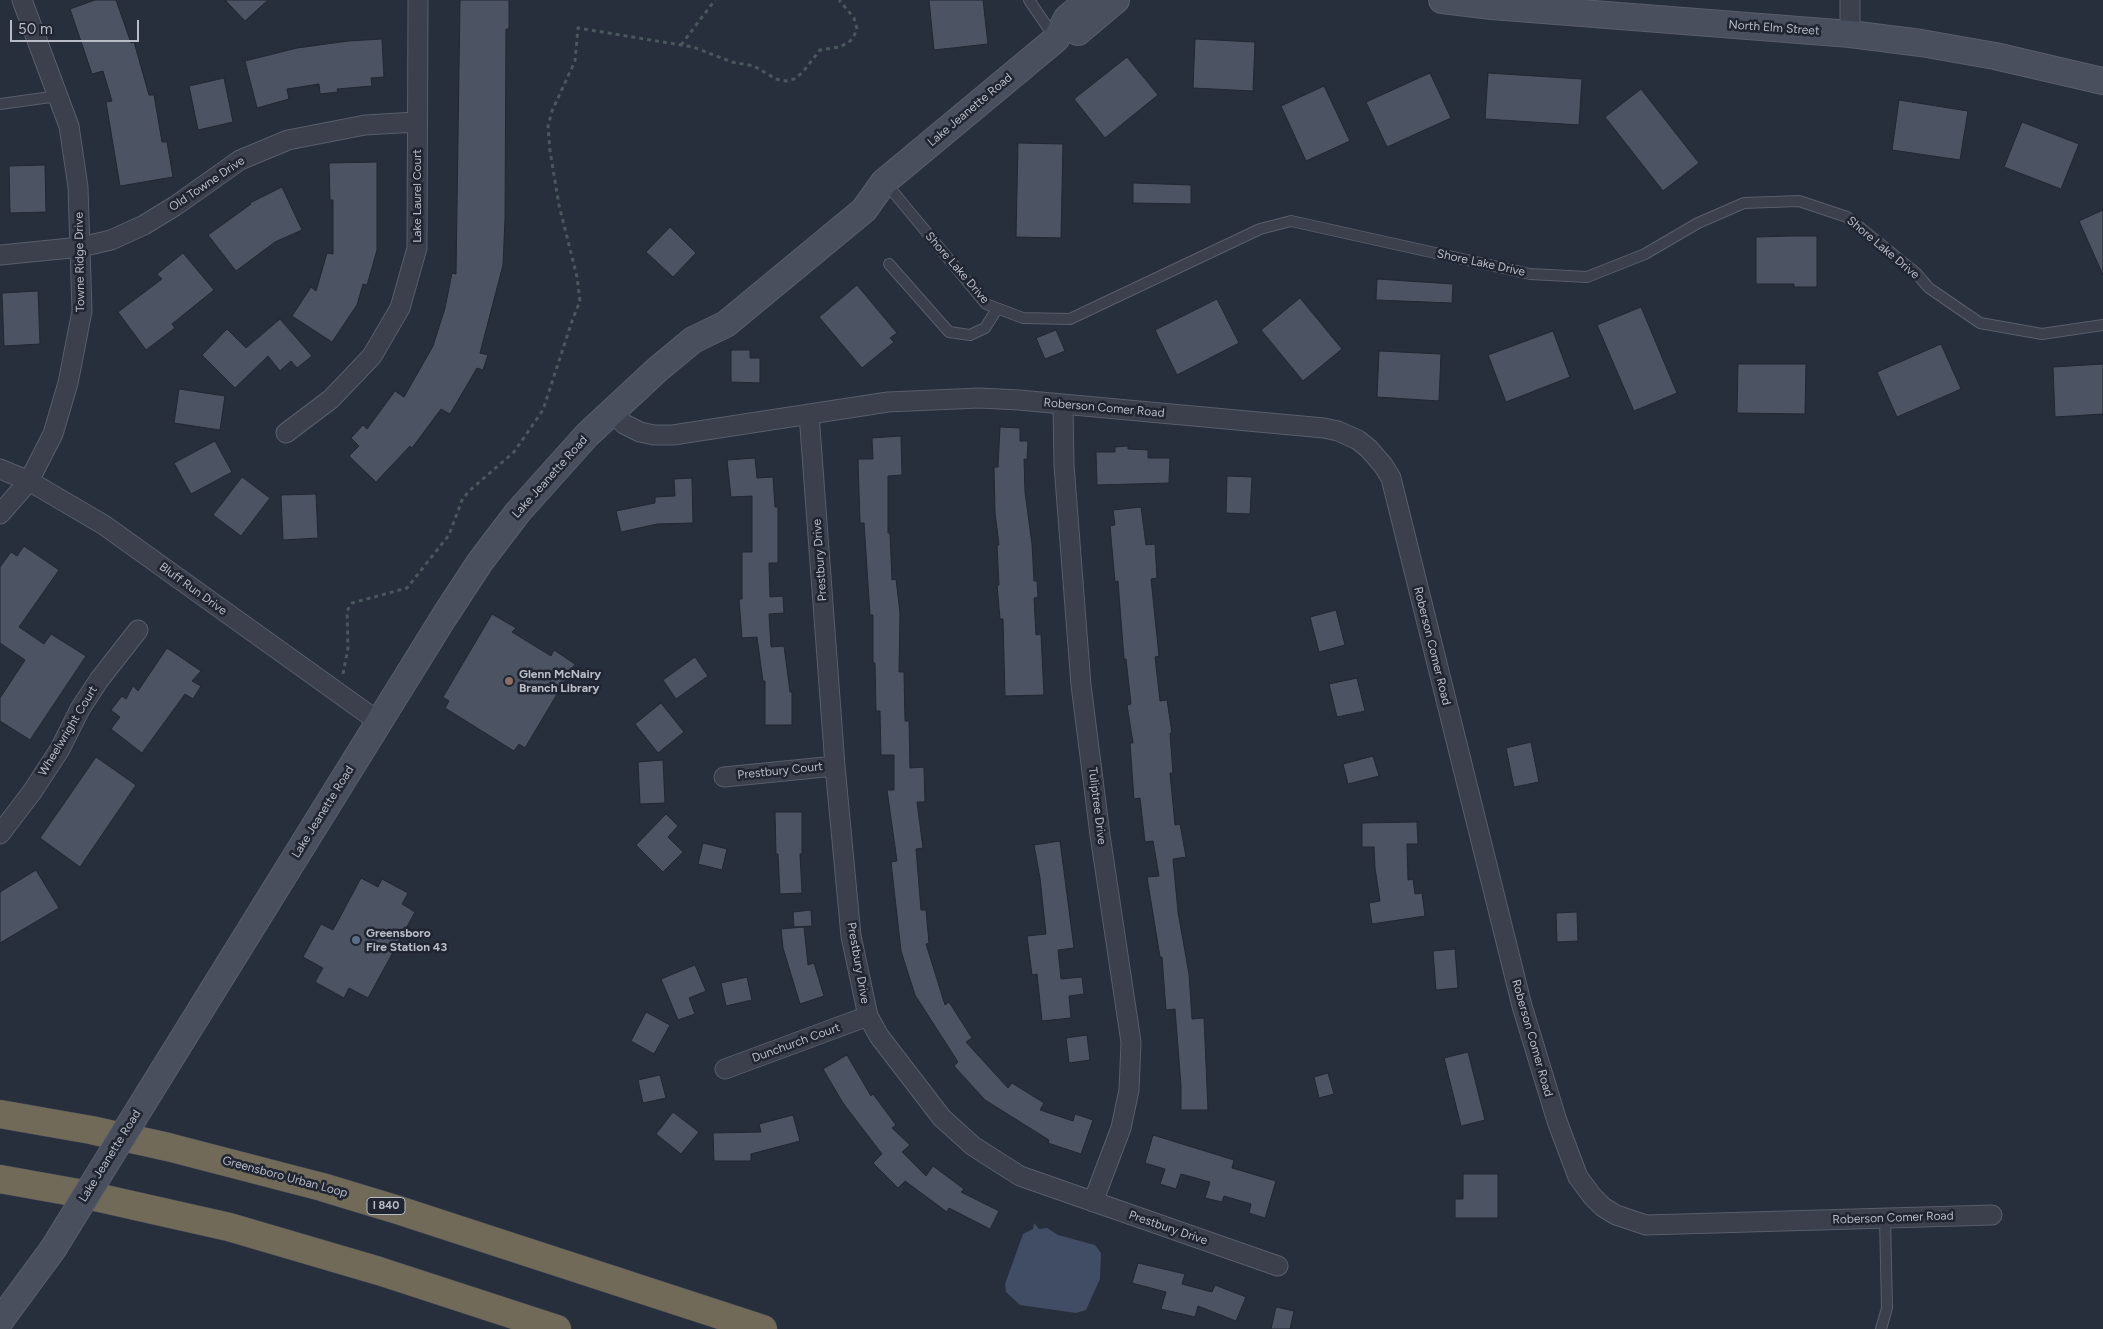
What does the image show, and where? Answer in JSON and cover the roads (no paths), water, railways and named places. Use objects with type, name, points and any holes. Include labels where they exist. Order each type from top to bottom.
[{"type":"highway","name":"Greensboro Urban Loop","points":[[0,1114],[91,1130],[168,1147],[312,1184],[763,1329]]},
{"type":"highway","points":[[0,1178],[78,1193],[229,1227],[379,1271],[557,1329]]},
{"type":"street","name":"Towne Ridge Drive","points":[[0,514],[29,481],[53,434],[68,383],[82,311],[78,187],[69,126],[22,0]]},
{"type":"street","name":"Lake Laurel Court","points":[[286,433],[332,399],[372,356],[400,308],[417,248],[416,122],[418,0]]},
{"type":"street","name":"Lake Jeanette Road","points":[[1056,39],[1067,18],[1089,0]]},
{"type":"street","name":"Lake Jeanette Road","points":[[0,1321],[53,1249],[379,722],[475,570],[512,519],[562,461],[612,411],[693,340],[726,324],[864,210],[884,182],[1056,39],[1078,32],[1116,0]]},
{"type":"street","name":"North Elm Street","points":[[1442,0],[1492,6],[1850,34],[1921,43],[1995,56],[2103,81]]},
{"type":"street","points":[[1850,0],[1850,34]]},
{"type":"street","name":"Old Towne Drive","points":[[0,255],[81,247],[111,240],[144,225],[175,206],[240,160],[288,140],[365,125],[416,122]]},
{"type":"street","name":"Roberson Comer Road","points":[[612,411],[624,424],[640,432],[654,435],[673,435],[888,402],[920,399],[979,398],[1324,428],[1338,431],[1358,440],[1383,465],[1390,478],[1533,1048],[1578,1177],[1592,1196],[1603,1207],[1616,1215],[1631,1222],[1646,1225],[1992,1215]]},
{"type":"street","name":"Tuliptree Drive","points":[[1064,404],[1064,465],[1082,685],[1100,835],[1131,1042],[1129,1090],[1123,1119],[1093,1202]]},
{"type":"street","name":"Prestbury Drive","points":[[809,414],[835,766],[851,936],[868,1016],[878,1036],[942,1118],[973,1146],[1020,1176],[1278,1266]]},
{"type":"street","name":"Bluff Run Drive","points":[[0,469],[29,481],[104,525],[379,722]]},
{"type":"street","name":"Wheelwright Court","points":[[0,834],[6,811],[32,792],[60,749],[80,709],[99,680],[138,630]]},
{"type":"street","name":"Prestbury Court","points":[[724,777],[835,766]]},
{"type":"street","name":"Dunchurch Court","points":[[725,1069],[868,1016]]},
{"type":"lane","points":[[1029,0],[1056,39]]},
{"type":"lane","points":[[0,104],[58,96]]},
{"type":"lane","name":"Shore Lake Drive","points":[[884,182],[986,304],[1024,318],[1070,319],[1260,229],[1291,221],[1530,274],[1587,277],[1645,254],[1698,223],[1744,203],[1799,201],[1847,217],[1916,274],[1929,288],[1980,323],[2042,334],[2103,325]]},
{"type":"lane","points":[[889,264],[949,332],[970,335],[985,328],[997,308]]},
{"type":"lane","points":[[1881,1329],[1887,1308],[1885,1218]]},
{"type":"water","points":[[1034,1223],[1039,1229],[1047,1228],[1058,1235],[1095,1245],[1101,1253],[1100,1279],[1086,1310],[1076,1313],[1020,1305],[1006,1292],[1005,1284],[1023,1234],[1033,1229]]},
{"type":"place","name":"Glenn McNairy Branch Library","points":[[509,681]]},
{"type":"place","name":"Greensboro Fire Station 43","points":[[356,940]]}]
